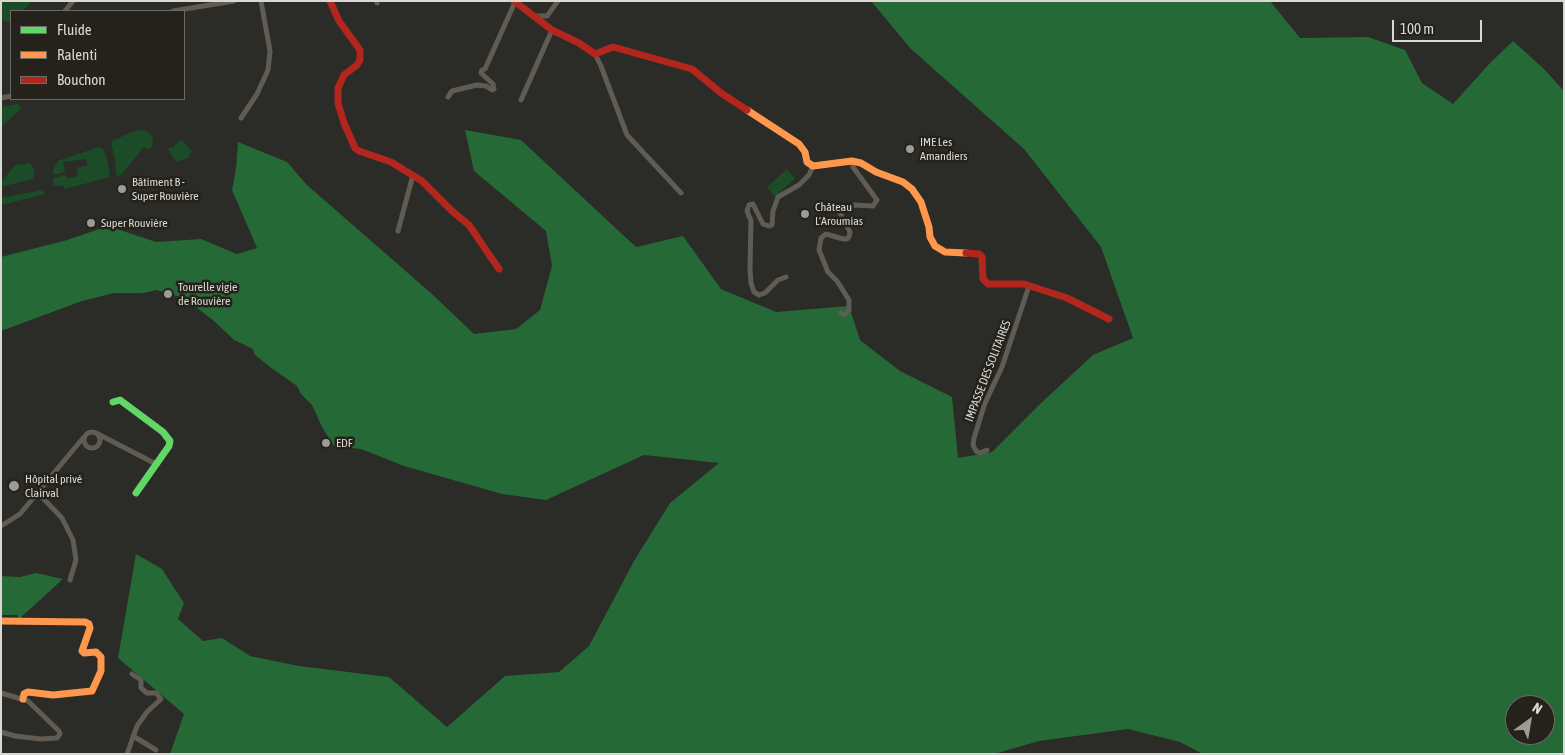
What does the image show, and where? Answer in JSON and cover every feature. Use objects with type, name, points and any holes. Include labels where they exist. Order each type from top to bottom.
[{"type":"street","points":[[179,10],[234,1]]},
{"type":"street","points":[[241,118],[257,94],[268,70],[270,51],[261,1]]},
{"type":"street","points":[[330,1],[339,21],[360,50],[360,60],[357,65],[344,75],[338,88],[338,103],[355,148],[391,162],[429,187],[446,206],[469,225],[499,269]]},
{"type":"street","points":[[448,97],[452,92],[477,85],[494,89],[493,84],[480,73],[485,68],[514,1],[552,30],[595,54],[627,135],[680,193]]},
{"type":"street","points":[[532,16],[547,16],[558,1]]},
{"type":"street","points":[[521,100],[552,30]]},
{"type":"street","points":[[595,54],[613,47],[692,69],[707,80],[720,94],[799,144],[805,152],[807,162],[813,166],[851,161],[861,163],[876,172],[908,185],[921,202],[929,227],[930,237],[935,246],[945,252],[979,254],[982,257],[984,282],[988,284],[1014,283],[1030,286],[1067,298],[1109,319]]},
{"type":"street","points":[[841,314],[847,314],[849,300],[838,281],[828,272],[819,250],[821,238],[826,234],[843,240],[849,237],[850,232],[840,213],[843,208],[854,205],[873,206],[877,200],[853,167],[851,161]]},
{"type":"street","points":[[786,277],[778,280],[759,296],[754,292],[750,269],[751,220],[747,211],[749,205],[753,204],[764,224],[772,225],[773,211],[778,197],[799,185],[809,175],[813,166]]},
{"type":"street","points":[[398,231],[413,175]]},
{"type":"street","name":"IMPASSE DES SOLITAIRES","points":[[987,450],[980,453],[976,451],[973,445],[974,438],[985,402],[1002,368],[1030,286]]},
{"type":"street","points":[[113,402],[120,400],[168,437],[169,446],[136,493]]},
{"type":"street","points":[[1,526],[20,514],[88,432],[96,433],[156,464]]},
{"type":"street","points":[[83,438],[84,444],[88,448],[96,447],[100,440],[96,433]]},
{"type":"street","points":[[38,493],[62,518],[73,540],[76,560],[70,580]]},
{"type":"street","points":[[1,622],[85,622],[89,624],[90,628],[82,651],[84,653],[96,652],[102,657],[101,671],[92,691],[53,696],[28,692],[24,694],[23,699]]},
{"type":"street","points":[[128,754],[137,726],[147,712],[161,699],[156,693],[147,693],[141,688],[141,680],[132,674]]},
{"type":"street","points":[[1,693],[28,701],[60,731],[60,734],[57,738],[40,740],[1,732]]},
{"type":"street","points":[[133,736],[156,750]]},
{"type":"green space","points":[[1,1],[32,1],[24,10],[10,10],[10,21],[1,20]]},
{"type":"green space","points":[[871,1],[1270,1],[1300,38],[1368,37],[1405,50],[1422,83],[1453,104],[1513,41],[1543,68],[1564,91],[1564,754],[1203,754],[1180,742],[1128,729],[1039,741],[994,754],[170,754],[184,714],[118,658],[136,554],[162,569],[184,603],[178,619],[203,641],[222,638],[250,656],[299,666],[389,677],[447,727],[505,676],[559,672],[589,646],[634,561],[670,503],[719,463],[644,455],[546,500],[502,494],[404,466],[361,449],[334,446],[323,429],[312,405],[301,394],[297,386],[255,355],[253,349],[234,340],[214,321],[184,298],[157,290],[143,293],[114,293],[82,301],[1,331],[1,257],[67,240],[108,226],[156,242],[201,239],[237,254],[257,248],[232,190],[238,142],[287,162],[307,185],[432,294],[474,334],[516,329],[540,310],[552,266],[546,231],[474,171],[465,130],[521,140],[636,247],[683,236],[721,289],[776,312],[849,306],[860,340],[900,371],[952,397],[958,458],[992,452],[1093,355],[1133,338],[1101,247],[1024,149],[911,49]]},
{"type":"green space","points":[[17,104],[22,108],[1,127],[1,107]]},
{"type":"green space","points":[[137,130],[146,131],[151,134],[153,140],[152,147],[149,150],[144,147],[121,175],[116,176],[111,143]]},
{"type":"green space","points":[[181,139],[192,151],[188,158],[178,162],[173,158],[168,148],[174,147]]},
{"type":"green space","points":[[99,147],[103,149],[107,158],[110,177],[65,189],[63,186],[53,185],[53,178],[65,175],[67,178],[78,176],[77,168],[88,165],[86,159],[63,162],[65,172],[53,175],[54,166],[60,160]]},
{"type":"green space","points":[[30,163],[35,171],[33,179],[1,187],[1,182],[15,165]]},
{"type":"green space","points":[[787,169],[795,179],[775,197],[767,187]]},
{"type":"green space","points":[[41,190],[46,194],[1,205],[1,198]]},
{"type":"green space","points":[[36,573],[63,579],[18,620],[18,615],[1,615],[1,576],[20,577]]},
{"type":"traffic: fast","points":[[113,402],[120,400],[163,432],[170,441],[169,446],[136,493]]},
{"type":"traffic: slow","points":[[747,110],[799,144],[805,152],[807,162],[813,166],[852,161],[861,163],[876,172],[903,182],[912,189],[921,202],[929,227],[930,237],[935,246],[945,252],[966,253]]},
{"type":"traffic: slow","points":[[1,621],[85,622],[89,624],[90,628],[82,651],[84,653],[96,652],[101,657],[101,671],[92,691],[53,695],[28,692],[24,694],[23,699]]},
{"type":"traffic: jam","points":[[330,1],[339,21],[360,50],[360,60],[357,65],[344,75],[338,88],[338,103],[355,148],[391,162],[422,181],[469,225],[499,269]]},
{"type":"traffic: jam","points":[[514,1],[552,30],[579,43],[595,54],[613,47],[692,69],[721,93],[747,110]]},
{"type":"traffic: jam","points":[[966,253],[979,254],[982,257],[983,279],[988,284],[1024,284],[1067,298],[1109,319]]},
{"type":"place","name":"IME Les Amandiers","points":[[910,149]]},
{"type":"place","name":"Bâtiment B - Super Rouvière","points":[[122,189]]},
{"type":"place","name":"Château L'Aroumias","points":[[805,214]]},
{"type":"place","name":"Super Rouvière","points":[[91,223]]},
{"type":"place","name":"Tourelle vigie de Rouvière","points":[[168,294]]},
{"type":"place","name":"EDF","points":[[326,443]]},
{"type":"place","name":"Hôpital privé Clairval","points":[[14,486]]}]
